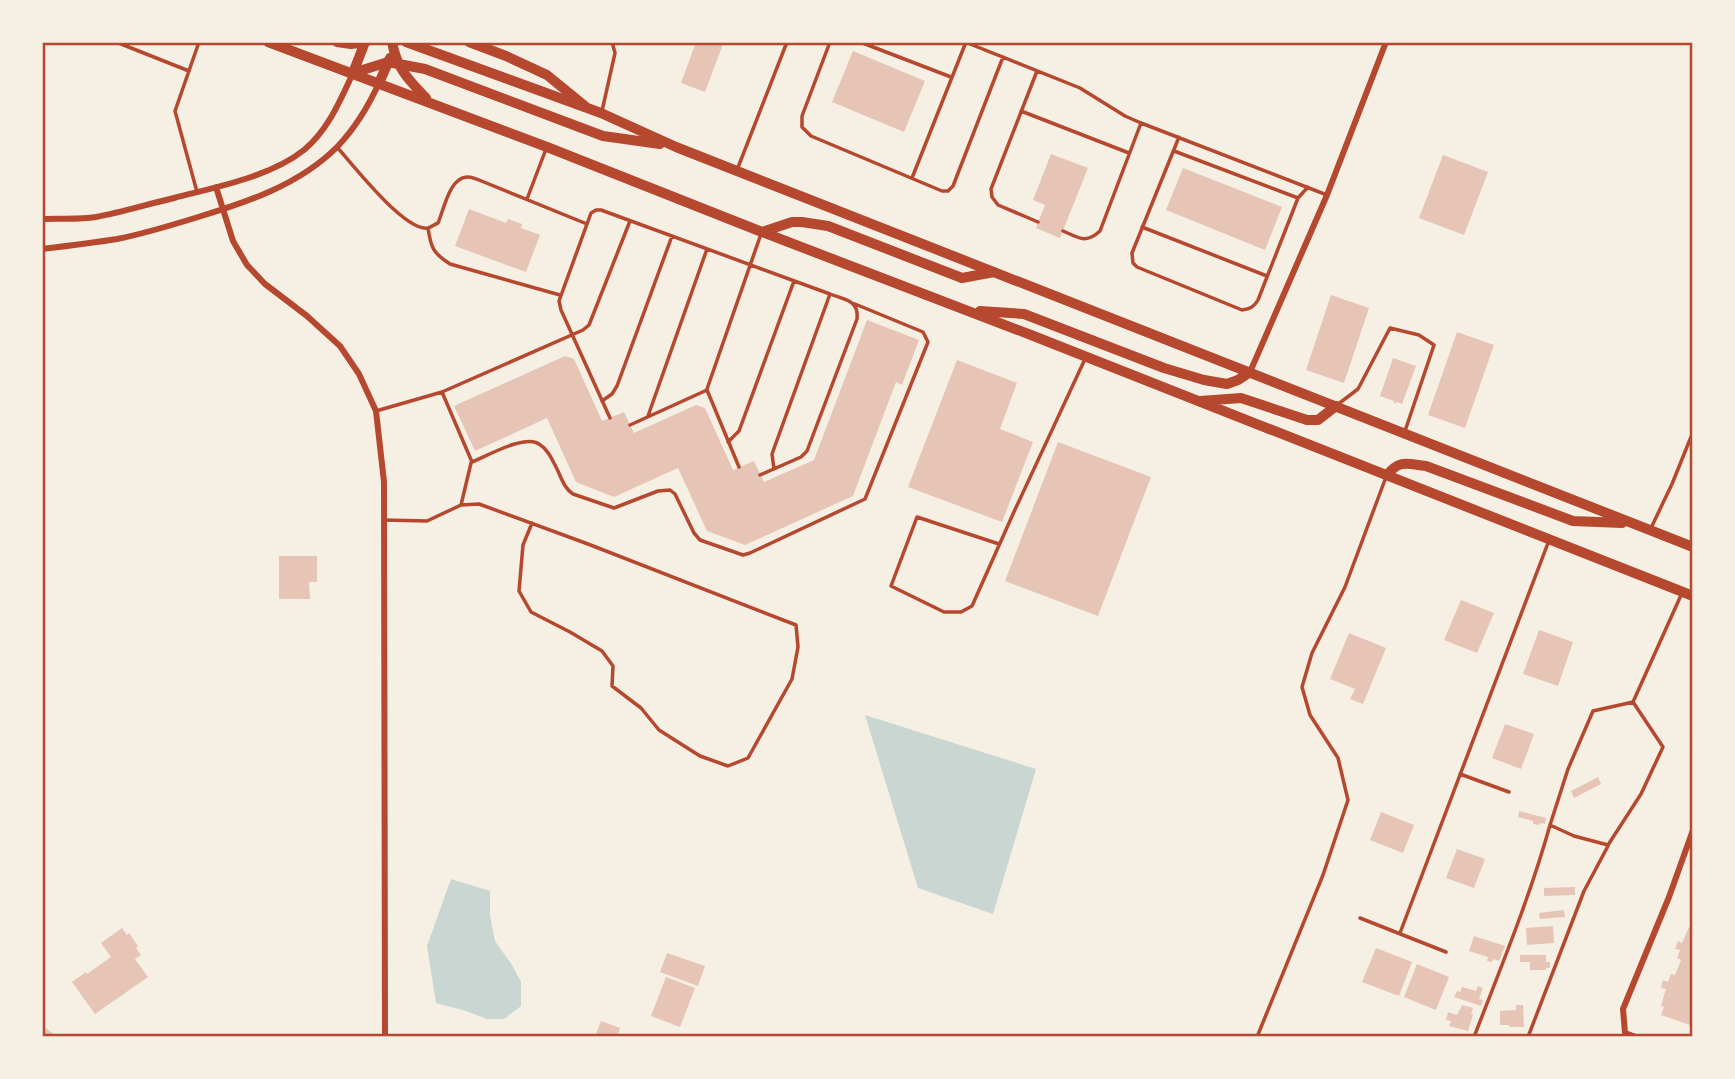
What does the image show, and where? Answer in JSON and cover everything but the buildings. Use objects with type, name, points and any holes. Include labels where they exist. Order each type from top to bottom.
[{"type":"main road","points":[[268,42],[547,147],[1690,592]]},
{"type":"main road","points":[[337,42],[366,42],[353,74]]},
{"type":"main road","points":[[406,42],[601,113],[676,147],[1693,547]]},
{"type":"main road","points":[[469,42],[547,75],[588,109]]},
{"type":"main road","points":[[379,83],[393,63],[394,45]]},
{"type":"main road","points":[[353,74],[393,63],[425,69],[603,136],[676,147]]},
{"type":"main road","points":[[393,63],[430,103]]},
{"type":"main road","points":[[762,232],[792,222],[828,226],[962,278],[994,272]]},
{"type":"main road","points":[[967,310],[1024,314],[1164,368],[1204,380],[1227,384],[1250,372]]},
{"type":"main road","points":[[1198,401],[1241,398],[1307,420],[1318,420],[1336,406]]},
{"type":"main road","points":[[1387,475],[1395,466],[1404,463],[1426,466],[1573,521],[1632,523]]},
{"type":"street","points":[[1250,372],[1327,195],[1386,42]]},
{"type":"street","points":[[42,219],[93,217],[216,187],[251,177],[276,166],[303,151],[318,136],[353,74]]},
{"type":"street","points":[[42,249],[118,238],[166,227],[270,192],[301,175],[337,147],[363,115],[379,83]]},
{"type":"street","points":[[216,187],[233,241],[247,265],[265,284],[340,346],[359,374],[376,411],[384,482],[385,1037]]},
{"type":"street","points":[[1636,1037],[1624,1035],[1623,1009],[1693,830]]},
{"type":"lane","points":[[116,42],[189,71]]},
{"type":"lane","points":[[197,192],[175,111],[199,42]]},
{"type":"lane","points":[[601,113],[615,53],[612,42]]},
{"type":"lane","points":[[737,170],[787,42]]},
{"type":"lane","points":[[830,42],[802,116],[802,127],[811,136],[942,191],[948,191],[953,186],[1003,57]]},
{"type":"lane","points":[[860,42],[951,77]]},
{"type":"lane","points":[[912,178],[965,42],[1080,88],[1141,123],[1327,195]]},
{"type":"lane","points":[[1037,71],[991,188],[992,197],[998,205],[1038,222]]},
{"type":"lane","points":[[1021,111],[1129,153]]},
{"type":"lane","points":[[1063,231],[1084,239],[1093,238],[1100,231],[1141,123]]},
{"type":"lane","points":[[1179,137],[1132,253],[1133,263],[1242,310],[1254,307],[1298,198],[1308,187]]},
{"type":"lane","points":[[337,147],[397,214],[419,227],[428,228],[438,223],[452,186],[460,178],[468,177],[587,224]]},
{"type":"lane","points":[[527,199],[547,147]]},
{"type":"lane","points":[[1174,151],[1298,198]]},
{"type":"lane","points":[[472,462],[510,446],[529,441],[537,442],[547,451],[568,491],[573,494],[614,508],[658,491],[670,490],[675,494],[699,540],[743,555],[864,499],[928,342],[923,332],[830,294],[596,210],[591,213],[559,301],[571,334],[610,418]]},
{"type":"lane","points":[[376,411],[442,392],[583,330],[589,325],[630,221]]},
{"type":"lane","points":[[1142,227],[1268,276]]},
{"type":"lane","points":[[428,228],[433,249],[450,264],[561,296]]},
{"type":"lane","points":[[739,467],[707,390],[762,232]]},
{"type":"lane","points":[[602,401],[612,394],[617,386],[671,236]]},
{"type":"lane","points":[[648,416],[707,249]]},
{"type":"lane","points":[[729,442],[739,431],[794,281]]},
{"type":"lane","points":[[774,469],[772,454],[830,294]]},
{"type":"lane","points":[[760,475],[801,457],[807,451],[857,319],[858,309],[855,304]]},
{"type":"lane","points":[[1336,406],[1358,389],[1390,328],[1419,335],[1434,345],[1405,433]]},
{"type":"lane","points":[[999,544],[917,517],[891,586],[944,611],[961,611],[972,606],[1086,358]]},
{"type":"lane","points":[[630,425],[707,390]]},
{"type":"lane","points":[[442,392],[472,462],[461,505]]},
{"type":"lane","points":[[1650,530],[1693,432]]},
{"type":"lane","points":[[1257,1037],[1323,875],[1348,800],[1338,758],[1310,715],[1302,687],[1312,653],[1345,587],[1387,475]]},
{"type":"lane","points":[[384,520],[428,521],[461,505],[479,503],[532,523],[796,625],[798,647],[792,679],[748,758],[729,766],[700,756],[659,730],[641,708],[612,686],[613,666],[602,652],[531,612],[519,591],[523,545],[532,523]]},
{"type":"lane","points":[[1400,933],[1549,539]]},
{"type":"lane","points":[[1474,1037],[1539,863],[1568,769],[1593,711],[1633,702],[1690,592]]},
{"type":"lane","points":[[1528,1037],[1584,891],[1608,845],[1642,794],[1663,747],[1633,702]]},
{"type":"lane","points":[[1460,774],[1509,792]]},
{"type":"lane","points":[[1550,825],[1574,836],[1608,845]]},
{"type":"lane","points":[[1360,918],[1446,952]]},
{"type":"shaded area","points":[[865,715],[1036,769],[993,914],[918,888]]},
{"type":"shaded area","points":[[451,879],[490,891],[490,916],[495,941],[521,982],[521,1006],[504,1019],[487,1019],[436,1003],[427,946]]}]
